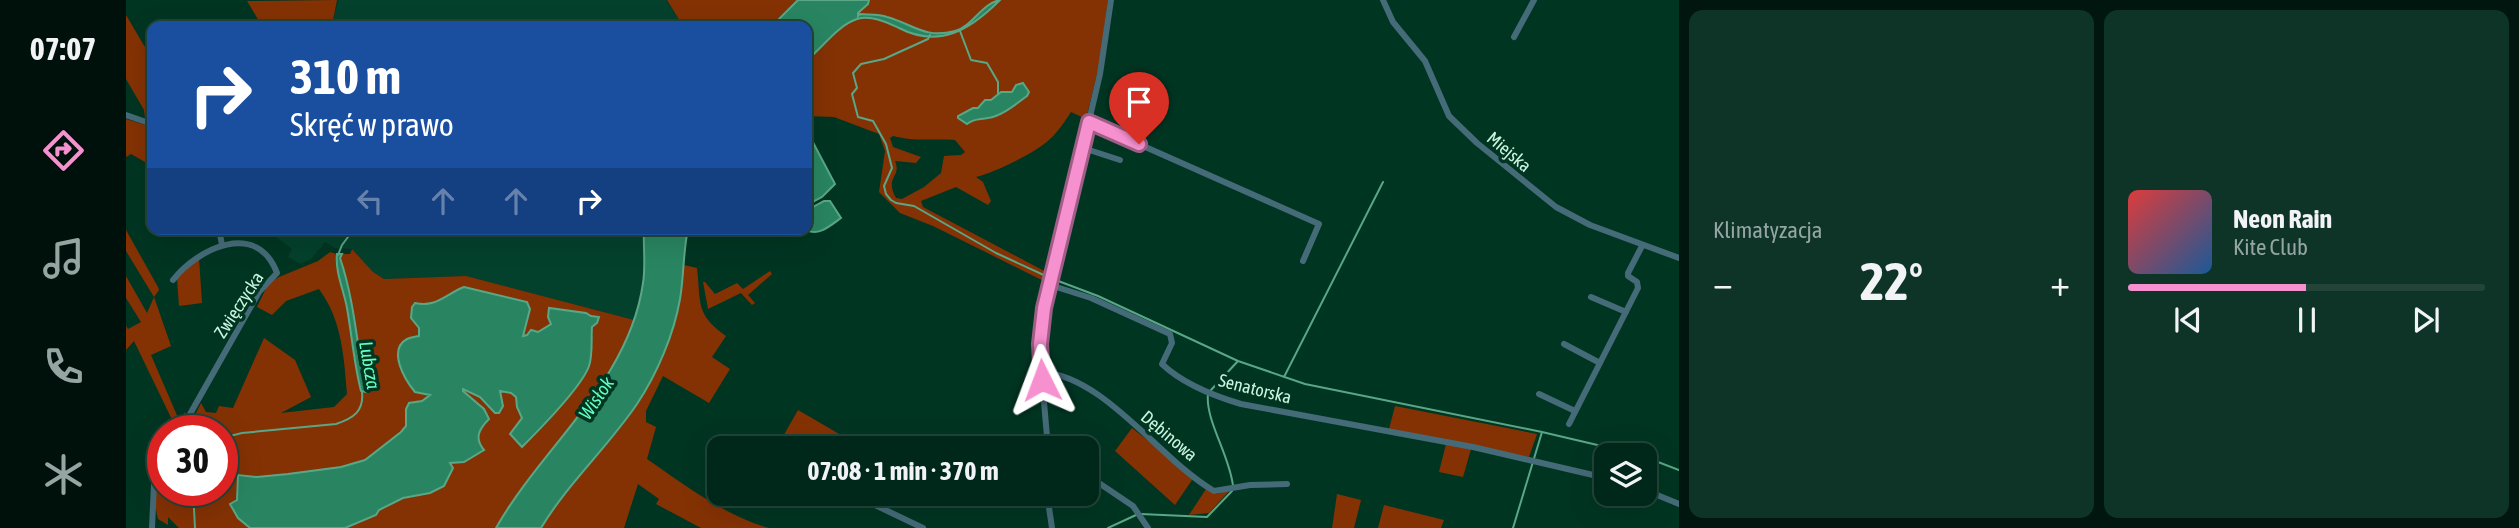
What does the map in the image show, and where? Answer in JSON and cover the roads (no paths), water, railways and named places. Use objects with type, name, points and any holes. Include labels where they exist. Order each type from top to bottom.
[{"type":"street","points":[[1047,436],[1041,372],[1042,321],[1103,59],[1111,0]]},
{"type":"street","name":"Miejska","points":[[1383,0],[1393,22],[1425,61],[1446,110],[1457,126],[1548,202],[1590,225],[1679,258]]},
{"type":"street","points":[[1514,37],[1534,0]]},
{"type":"street","points":[[126,115],[147,122]]},
{"type":"street","points":[[1089,122],[1319,224],[1303,261]]},
{"type":"street","points":[[1083,148],[1120,160]]},
{"type":"street","points":[[173,280],[180,271],[208,250],[222,246],[220,235]]},
{"type":"street","name":"Zwięczycka","points":[[189,415],[259,292],[277,273],[270,258],[253,245],[222,246]]},
{"type":"street","points":[[1569,425],[1638,285],[1628,273],[1642,246]]},
{"type":"street","name":"Senatorska","points":[[1050,285],[1091,298],[1170,334],[1172,343],[1162,364],[1209,393],[1241,404],[1386,431],[1594,475]]},
{"type":"street","points":[[1591,297],[1626,312]]},
{"type":"street","points":[[1564,344],[1600,363]]},
{"type":"street","name":"Dębinowa","points":[[1041,372],[1057,375],[1088,389],[1214,491],[1287,484]]},
{"type":"street","points":[[1539,394],[1575,411]]},
{"type":"street","points":[[1099,483],[1128,502],[1148,528]]},
{"type":"street","points":[[1657,496],[1679,504]]},
{"type":"street","points":[[152,528],[153,506]]},
{"type":"street","points":[[877,506],[923,528]]},
{"type":"street","points":[[1049,506],[1052,528]]},
{"type":"water","points":[[798,0],[869,0],[858,16],[884,16],[919,30],[944,33],[961,28],[988,5],[1000,0],[978,20],[954,33],[941,36],[928,37],[884,21],[857,19],[837,31],[812,55],[812,21],[777,21]]},
{"type":"water","points":[[1023,83],[1029,92],[1027,96],[1004,112],[967,124],[958,118],[973,108],[978,108],[985,100],[991,100],[1001,92],[1012,92],[1016,85]]},
{"type":"water","points":[[812,140],[835,184],[812,202]]},
{"type":"water","points":[[830,201],[841,218],[829,227],[812,232],[812,207]]},
{"type":"water","name":"Wisłok","points":[[644,235],[687,235],[677,312],[658,367],[644,392],[626,420],[563,496],[541,528],[496,528],[515,498],[582,412],[621,351],[635,319],[644,270]]},
{"type":"water","points":[[337,254],[342,254],[340,258],[352,308],[366,392],[361,391],[347,308],[337,268]]},
{"type":"water","points":[[464,287],[527,302],[530,309],[523,336],[531,330],[538,332],[551,324],[548,317],[549,308],[599,317],[592,327],[591,357],[585,375],[559,408],[522,447],[510,434],[522,418],[516,397],[500,391],[503,406],[499,413],[495,413],[480,397],[463,389],[484,409],[489,419],[479,434],[479,442],[484,450],[464,462],[450,463],[453,468],[444,486],[430,493],[403,498],[379,510],[376,515],[345,528],[250,528],[238,518],[231,506],[238,506],[238,475],[257,477],[341,467],[365,460],[401,432],[406,426],[406,409],[409,403],[422,401],[430,395],[415,392],[403,373],[398,350],[407,339],[419,336],[419,328],[411,318],[415,303],[435,302]]},
{"type":"waterway","points":[[960,31],[971,60],[987,63],[998,82],[998,94]]},
{"type":"waterway","points":[[930,35],[928,39],[884,59],[861,64],[853,73],[857,88],[852,94],[858,117],[873,121],[886,144],[892,168],[884,186],[886,194],[896,203],[914,206],[996,253],[1048,277]]},
{"type":"waterway","points":[[1284,377],[1383,182]]},
{"type":"waterway","name":"Lubcza","points":[[338,255],[350,235]]},
{"type":"waterway","points":[[1053,279],[1098,296],[1238,361],[1305,384],[1594,444]]},
{"type":"waterway","points":[[1211,390],[1238,361]]},
{"type":"waterway","name":"Lubcza","points":[[238,434],[336,424],[356,413],[361,404],[362,392]]},
{"type":"waterway","points":[[1208,394],[1210,415],[1233,486]]},
{"type":"waterway","points":[[1513,528],[1542,432]]},
{"type":"waterway","points":[[1657,462],[1679,470]]},
{"type":"waterway","points":[[1141,514],[1207,517],[1232,491]]},
{"type":"waterway","name":"Lubcza","points":[[194,506],[195,528]]},
{"type":"waterway","points":[[1108,528],[1136,515]]}]
